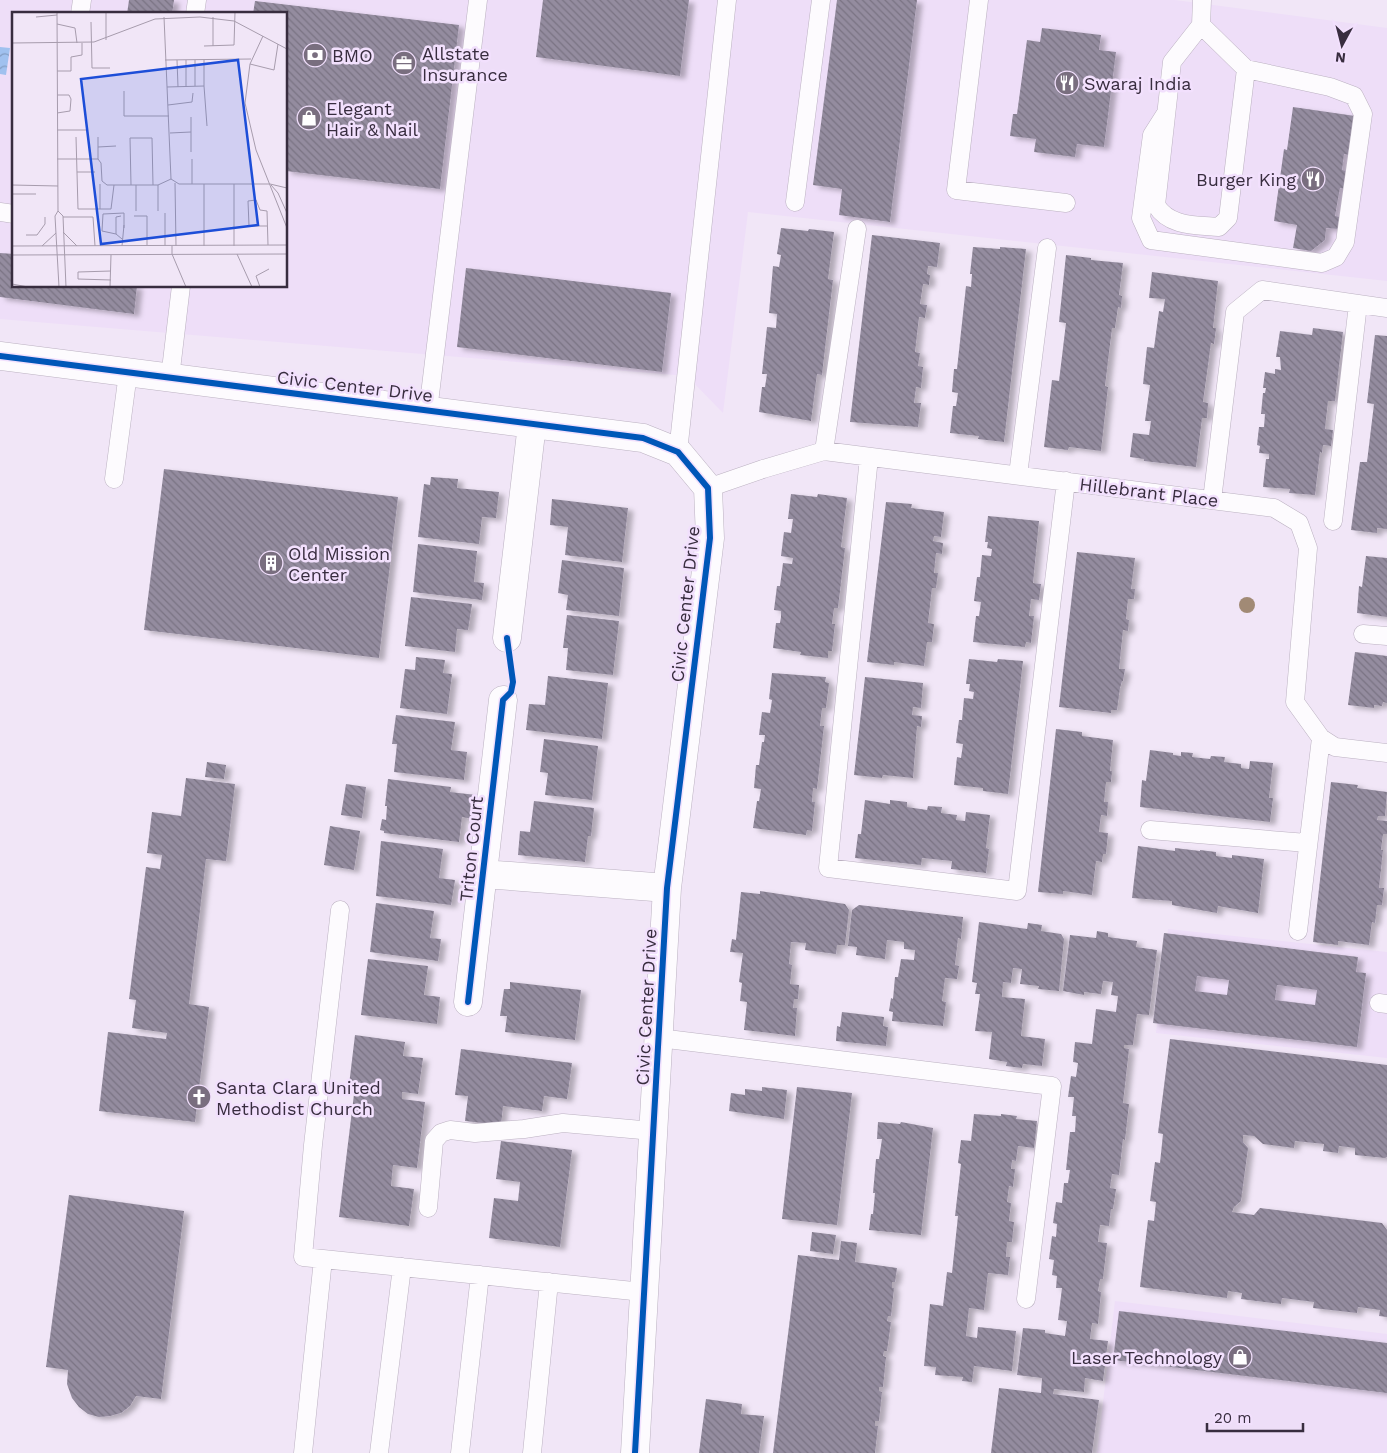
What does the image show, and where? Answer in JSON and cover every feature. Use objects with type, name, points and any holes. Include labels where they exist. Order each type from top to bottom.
[{"type":"street","name":"Civic Center Drive","points":[[0,356],[643,438],[678,452],[708,488],[710,538],[668,888],[635,1453]]},
{"type":"street","points":[[508,638],[532,424]]},
{"type":"street","name":"Triton Court","points":[[468,1002],[503,700]]},
{"type":"street","name":"Triton Court","points":[[483,874],[668,888]]},
{"type":"lane","points":[[428,411],[478,0]]},
{"type":"lane","points":[[678,452],[727,0]]},
{"type":"lane","points":[[795,202],[821,0]]},
{"type":"lane","points":[[979,0],[956,190],[1066,203]]},
{"type":"lane","points":[[1202,0],[1201,24],[1172,62],[1156,205],[1162,214],[1180,224],[1218,227],[1228,218],[1246,69]]},
{"type":"lane","points":[[1166,113],[1152,135],[1141,218],[1151,240],[1322,263],[1336,257],[1345,242],[1362,114],[1354,96],[1330,87],[1246,69],[1201,24]]},
{"type":"lane","points":[[824,451],[857,229]]},
{"type":"lane","points":[[1018,476],[1047,248]]},
{"type":"lane","points":[[170,378],[181,288]]},
{"type":"lane","points":[[1212,500],[1235,312],[1262,290],[1387,308]]},
{"type":"lane","points":[[1333,521],[1358,304]]},
{"type":"lane","points":[[114,479],[128,373]]},
{"type":"lane","name":"Hillebrant Place","points":[[708,488],[824,451],[1274,508],[1299,523],[1308,548],[1295,702],[1321,738]]},
{"type":"lane","points":[[869,457],[828,868],[1017,891],[1066,481]]},
{"type":"lane","points":[[1364,634],[1387,636]]},
{"type":"lane","points":[[1298,931],[1321,738],[1335,747],[1387,753]]},
{"type":"lane","points":[[1150,830],[1307,844]]},
{"type":"lane","points":[[340,910],[313,1145],[303,1257],[643,1292]]},
{"type":"lane","points":[[659,1038],[1052,1086],[1026,1299]]},
{"type":"lane","points":[[428,1208],[434,1141],[441,1133],[450,1130],[474,1134],[562,1123],[654,1131]]},
{"type":"lane","points":[[302,1453],[324,1258]]},
{"type":"lane","points":[[379,1453],[402,1267]]},
{"type":"lane","points":[[460,1453],[480,1275]]},
{"type":"lane","points":[[532,1453],[549,1282]]},
{"type":"shaded area","points":[[0,0],[1175,0],[1387,28],[1387,281],[748,212],[723,413],[687,376],[0,319]]},
{"type":"shaded area","points":[[1168,929],[1387,952],[1387,1058],[1156,1033]]},
{"type":"shaded area","points":[[1115,1301],[1387,1334],[1387,1453],[1097,1453]]},
{"type":"water","points":[[0,47],[10,48],[6,75],[0,74]]},
{"type":"building","points":[[129,0],[174,0],[172,12],[127,12]]},
{"type":"building","points":[[543,0],[689,0],[680,76],[536,57]]},
{"type":"building","points":[[837,0],[917,0],[890,222],[839,215],[842,189],[813,185]]},
{"type":"building","points":[[255,1],[459,25],[440,189],[288,171],[288,12],[253,12]]},
{"type":"building","name":"Swaraj India","points":[[1042,28],[1101,35],[1099,50],[1116,52],[1104,147],[1077,144],[1075,157],[1034,152],[1036,139],[1010,136],[1013,114],[1017,114],[1027,40],[1040,42]]},
{"type":"building","name":"Burger King","points":[[1293,107],[1355,116],[1349,155],[1344,154],[1342,170],[1347,171],[1345,189],[1340,188],[1335,216],[1341,217],[1339,229],[1326,228],[1325,240],[1311,251],[1293,248],[1297,225],[1274,221],[1284,149],[1287,150]]},
{"type":"building","points":[[781,228],[834,232],[828,279],[833,280],[822,375],[817,374],[811,421],[759,412],[762,387],[765,387],[767,374],[762,374],[767,327],[776,328],[777,314],[769,313],[773,266],[779,267],[781,255],[777,254]]},
{"type":"building","points":[[872,235],[940,243],[937,267],[928,266],[927,274],[930,275],[929,285],[923,284],[920,304],[927,305],[925,318],[919,317],[915,352],[920,353],[918,366],[923,367],[921,388],[916,387],[914,403],[921,403],[918,427],[850,422]]},
{"type":"building","points":[[973,247],[1026,249],[1004,442],[978,439],[979,436],[950,433],[953,406],[956,406],[958,393],[952,392],[954,369],[957,369],[966,286],[971,287],[972,274],[970,274]]},
{"type":"building","points":[[0,253],[12,254],[12,288],[137,288],[134,314],[0,297]]},
{"type":"building","points":[[1066,255],[1123,263],[1119,295],[1122,296],[1121,308],[1118,307],[1115,328],[1112,328],[1105,386],[1108,387],[1101,451],[1069,447],[1068,450],[1044,447],[1052,380],[1059,381],[1066,323],[1059,322]]},
{"type":"building","points":[[466,268],[671,293],[662,372],[457,347]]},
{"type":"building","points":[[1152,272],[1218,281],[1213,328],[1216,328],[1214,344],[1211,343],[1203,402],[1208,403],[1207,418],[1202,418],[1196,467],[1144,461],[1144,459],[1130,457],[1133,433],[1149,435],[1151,421],[1145,421],[1150,385],[1143,384],[1147,347],[1154,348],[1159,311],[1163,312],[1165,299],[1149,298]]},
{"type":"building","points":[[1313,328],[1343,332],[1335,401],[1328,401],[1325,429],[1333,430],[1331,446],[1323,445],[1322,453],[1320,452],[1315,495],[1289,493],[1290,489],[1263,487],[1266,459],[1269,459],[1269,454],[1259,453],[1260,446],[1257,445],[1259,427],[1264,427],[1265,414],[1261,414],[1263,393],[1265,393],[1266,388],[1263,388],[1265,372],[1275,374],[1275,369],[1281,370],[1280,357],[1276,357],[1280,331],[1312,335]]},
{"type":"building","points":[[1375,335],[1387,336],[1387,529],[1377,528],[1377,533],[1351,530],[1360,462],[1367,462],[1374,404],[1367,403]]},
{"type":"building","name":"Old Mission Center","points":[[164,469],[398,497],[379,658],[144,630]]},
{"type":"building","points":[[431,477],[458,479],[457,488],[499,492],[496,518],[482,517],[479,544],[418,537],[424,484],[430,485]]},
{"type":"building","points":[[791,494],[817,497],[818,494],[847,498],[841,547],[845,548],[838,608],[834,608],[832,624],[835,624],[832,651],[828,651],[828,658],[800,655],[801,652],[773,648],[776,623],[780,623],[781,617],[781,611],[774,610],[777,586],[780,586],[783,563],[792,564],[793,558],[781,556],[784,532],[791,533],[793,519],[788,519]]},
{"type":"building","points":[[552,499],[628,508],[622,562],[565,555],[568,527],[550,525]]},
{"type":"building","points":[[886,502],[912,504],[911,508],[944,512],[941,537],[934,536],[933,541],[943,543],[942,554],[936,553],[934,573],[938,573],[936,588],[932,588],[928,623],[934,624],[932,642],[927,642],[924,666],[894,662],[894,665],[867,662]]},
{"type":"building","points":[[988,516],[1039,521],[1033,583],[1041,584],[1039,600],[1031,599],[1029,616],[1034,616],[1031,643],[1026,642],[1025,647],[973,642],[976,616],[979,616],[981,602],[974,601],[977,577],[980,577],[982,555],[991,556],[992,549],[987,548],[988,542],[985,542]]},
{"type":"building","points":[[418,544],[477,551],[474,582],[484,583],[482,600],[413,592]]},
{"type":"building","points":[[1077,552],[1135,558],[1131,589],[1135,589],[1134,599],[1128,599],[1126,619],[1129,620],[1128,631],[1123,630],[1119,669],[1125,669],[1117,710],[1111,710],[1111,713],[1059,707]]},
{"type":"building","points":[[1366,556],[1387,558],[1387,617],[1357,613],[1359,586],[1362,587]]},
{"type":"building","points":[[562,560],[624,568],[619,616],[566,610],[568,595],[558,593]]},
{"type":"building","points":[[411,597],[472,604],[468,630],[457,629],[455,652],[405,646]]},
{"type":"building","points":[[567,615],[619,621],[613,675],[566,670],[568,648],[563,648]]},
{"type":"building","points":[[1355,652],[1387,656],[1387,703],[1383,702],[1382,706],[1374,705],[1374,708],[1348,705]]},
{"type":"building","points":[[416,657],[445,660],[443,673],[452,674],[447,714],[400,708],[405,669],[415,670]]},
{"type":"building","points":[[969,659],[997,662],[998,659],[1023,661],[1008,794],[983,791],[983,788],[954,785],[957,757],[961,758],[963,744],[956,743],[959,720],[962,720],[964,698],[973,699],[974,692],[969,691],[970,684],[966,684]]},
{"type":"building","points":[[772,673],[826,677],[825,682],[829,683],[826,708],[822,708],[820,726],[824,726],[817,789],[813,788],[812,802],[815,802],[812,831],[807,830],[806,835],[753,828],[757,801],[759,801],[761,789],[754,788],[756,765],[759,765],[762,742],[764,742],[765,735],[759,735],[762,712],[770,713],[772,700],[769,699]]},
{"type":"building","points":[[548,676],[608,683],[602,739],[526,730],[529,704],[545,705]]},
{"type":"building","points":[[865,677],[923,683],[921,708],[913,707],[912,715],[922,716],[921,727],[917,726],[913,778],[883,775],[882,778],[854,775]]},
{"type":"building","points":[[396,715],[455,722],[451,750],[467,752],[464,780],[394,772],[397,744],[392,744]]},
{"type":"building","points":[[1056,729],[1082,732],[1082,736],[1113,740],[1110,771],[1112,771],[1111,782],[1106,782],[1104,802],[1108,802],[1107,816],[1101,815],[1099,832],[1108,833],[1106,854],[1103,854],[1102,862],[1096,861],[1092,895],[1063,891],[1063,894],[1038,892]]},
{"type":"building","points":[[544,739],[598,746],[592,800],[545,795],[548,773],[540,772]]},
{"type":"building","points":[[1150,750],[1181,756],[1181,752],[1193,753],[1192,757],[1210,759],[1211,756],[1225,757],[1224,762],[1241,764],[1241,768],[1249,769],[1250,761],[1273,763],[1269,798],[1273,798],[1270,822],[1140,807],[1142,780],[1146,781]]},
{"type":"building","points":[[207,762],[226,765],[224,779],[205,777]]},
{"type":"building","points":[[186,778],[235,784],[226,861],[206,859],[189,1004],[209,1007],[195,1122],[99,1111],[108,1032],[166,1039],[167,1033],[132,1028],[136,1000],[129,999],[146,867],[160,869],[162,855],[147,853],[152,812],[181,816]]},
{"type":"building","points":[[388,779],[451,787],[450,792],[476,795],[473,819],[462,817],[459,842],[384,833],[384,831],[380,830],[382,819],[386,820],[387,806],[385,806]]},
{"type":"building","points":[[1331,782],[1358,785],[1357,788],[1387,792],[1385,816],[1378,816],[1377,820],[1387,821],[1387,834],[1383,834],[1381,850],[1383,850],[1379,888],[1384,888],[1382,905],[1377,905],[1375,923],[1372,922],[1369,945],[1338,941],[1338,945],[1313,942]]},
{"type":"building","points":[[346,784],[366,787],[362,818],[341,815]]},
{"type":"building","points":[[865,800],[890,804],[890,800],[907,802],[907,807],[927,810],[928,806],[942,807],[941,813],[957,815],[956,820],[965,821],[966,812],[990,815],[986,848],[989,849],[986,873],[951,869],[952,861],[922,858],[921,865],[855,858],[858,834],[861,834]]},
{"type":"building","points":[[534,801],[594,808],[591,836],[588,836],[585,862],[518,855],[520,831],[530,832]]},
{"type":"building","points":[[330,826],[360,831],[354,870],[324,865]]},
{"type":"building","points":[[381,841],[443,849],[439,878],[455,880],[451,905],[376,896]]},
{"type":"building","points":[[1138,846],[1175,851],[1175,848],[1200,850],[1216,852],[1216,856],[1232,858],[1232,855],[1264,859],[1258,913],[1218,906],[1217,913],[1172,905],[1172,901],[1132,898]]},
{"type":"building","points":[[760,891],[845,904],[849,910],[845,945],[837,945],[836,954],[805,950],[806,943],[791,942],[789,964],[792,965],[790,984],[799,985],[798,999],[794,999],[793,1008],[797,1008],[795,1036],[744,1030],[747,1002],[740,1001],[742,983],[739,982],[743,953],[730,952],[732,939],[736,940],[741,892],[760,894]]},
{"type":"building","points":[[376,903],[434,911],[430,938],[441,939],[438,961],[370,952]]},
{"type":"building","points":[[859,905],[963,917],[961,939],[958,938],[955,965],[959,966],[957,979],[945,978],[942,1001],[946,1002],[943,1026],[892,1021],[893,1012],[889,1011],[891,998],[893,999],[895,977],[898,977],[901,959],[914,960],[915,950],[904,949],[904,942],[887,940],[885,959],[856,955],[857,947],[848,946],[852,910]]},
{"type":"building","points":[[979,922],[1027,929],[1028,923],[1042,925],[1041,931],[1061,934],[1064,939],[1059,991],[1038,989],[1039,986],[1020,984],[1022,969],[1013,968],[1011,983],[1003,982],[1002,997],[1025,999],[1021,1036],[1045,1039],[1042,1066],[1023,1064],[1022,1068],[1006,1066],[1007,1062],[989,1059],[992,1032],[975,1031],[980,994],[975,994],[977,983],[972,982]]},
{"type":"building","points":[[1097,931],[1108,933],[1108,937],[1137,941],[1136,947],[1157,950],[1149,1015],[1137,1014],[1133,1045],[1124,1045],[1124,1048],[1129,1049],[1123,1103],[1129,1104],[1125,1140],[1123,1139],[1119,1175],[1112,1174],[1110,1188],[1116,1189],[1109,1226],[1100,1225],[1098,1242],[1107,1243],[1103,1279],[1100,1279],[1098,1291],[1101,1292],[1098,1324],[1092,1323],[1090,1339],[1108,1341],[1103,1381],[1085,1378],[1084,1392],[1054,1389],[1053,1394],[1099,1400],[1092,1453],[991,1453],[999,1388],[1041,1393],[1042,1378],[1017,1375],[1023,1328],[1045,1330],[1045,1333],[1065,1336],[1067,1321],[1058,1320],[1062,1288],[1056,1288],[1057,1276],[1052,1275],[1054,1260],[1049,1259],[1052,1236],[1056,1237],[1057,1224],[1053,1223],[1056,1202],[1062,1203],[1064,1183],[1068,1183],[1070,1170],[1066,1170],[1070,1132],[1075,1132],[1076,1116],[1072,1116],[1074,1097],[1068,1097],[1071,1076],[1076,1077],[1078,1063],[1073,1062],[1075,1042],[1092,1044],[1096,1009],[1116,1012],[1118,996],[1111,995],[1113,982],[1103,981],[1101,994],[1084,992],[1084,995],[1063,991],[1070,935],[1096,938]]},
{"type":"building","points":[[1164,933],[1358,957],[1356,972],[1366,973],[1357,1047],[1153,1023]],"holes":[[[1197,976],[1229,980],[1227,995],[1195,991]],[[1277,985],[1317,990],[1315,1005],[1275,1000]]]},
{"type":"building","points":[[368,959],[428,966],[424,995],[440,997],[437,1024],[361,1015]]},
{"type":"building","points":[[510,982],[581,990],[575,1040],[505,1032],[507,1016],[500,1016],[504,989],[510,989]]},
{"type":"building","points":[[842,1012],[884,1017],[883,1026],[888,1027],[886,1046],[836,1041],[837,1026],[840,1027]]},
{"type":"building","points":[[355,1035],[405,1042],[403,1056],[423,1058],[418,1094],[402,1092],[402,1099],[425,1102],[417,1168],[393,1165],[391,1186],[414,1189],[409,1226],[339,1217],[355,1086],[349,1085]]},
{"type":"building","points":[[1170,1039],[1387,1065],[1387,1157],[1355,1155],[1355,1148],[1339,1146],[1338,1153],[1323,1151],[1324,1144],[1295,1141],[1294,1148],[1263,1144],[1254,1136],[1243,1135],[1243,1142],[1248,1148],[1241,1201],[1234,1207],[1232,1212],[1254,1215],[1260,1208],[1382,1223],[1387,1230],[1387,1317],[1379,1316],[1380,1310],[1358,1307],[1357,1313],[1313,1308],[1314,1302],[1282,1298],[1281,1304],[1241,1299],[1242,1293],[1228,1291],[1227,1298],[1140,1287],[1148,1220],[1154,1221],[1156,1202],[1150,1201],[1155,1162],[1160,1163],[1163,1134],[1158,1133]]},
{"type":"building","points":[[461,1049],[572,1063],[567,1099],[544,1096],[542,1111],[503,1106],[501,1125],[465,1121],[468,1096],[455,1095]]},
{"type":"building","points":[[762,1087],[787,1090],[784,1119],[729,1111],[731,1093],[745,1095],[745,1089],[762,1091]]},
{"type":"building","points":[[797,1087],[852,1093],[837,1225],[782,1219]]},
{"type":"building","points":[[974,1114],[1001,1116],[1001,1114],[1017,1116],[1016,1119],[1037,1121],[1034,1148],[1018,1146],[1016,1161],[1012,1160],[1011,1169],[1015,1169],[1013,1187],[1009,1186],[1007,1202],[1011,1203],[1009,1221],[1014,1222],[1012,1242],[1007,1242],[1006,1257],[1010,1257],[1008,1275],[988,1273],[984,1310],[969,1308],[966,1336],[977,1338],[978,1327],[1016,1331],[1012,1371],[974,1366],[972,1382],[962,1381],[963,1377],[935,1375],[936,1367],[924,1366],[930,1304],[943,1306],[947,1272],[952,1273],[958,1216],[955,1216],[961,1164],[958,1163],[961,1140],[971,1141]]},
{"type":"building","points":[[878,1122],[900,1124],[901,1122],[933,1128],[921,1235],[869,1230],[871,1214],[873,1214],[876,1159],[879,1159],[882,1139],[877,1139]]},
{"type":"building","points":[[501,1141],[572,1150],[560,1247],[489,1238],[494,1198],[518,1201],[520,1182],[496,1179]]},
{"type":"building","points":[[69,1195],[184,1211],[161,1399],[136,1396],[130,1406],[121,1413],[110,1416],[99,1417],[88,1414],[72,1398],[67,1384],[68,1370],[46,1367]]},
{"type":"building","points":[[812,1232],[836,1235],[833,1254],[810,1251]]},
{"type":"building","points":[[841,1241],[857,1243],[855,1262],[897,1268],[895,1282],[892,1282],[892,1288],[894,1288],[891,1316],[888,1316],[887,1321],[891,1322],[887,1351],[884,1351],[883,1356],[886,1357],[883,1387],[879,1387],[879,1391],[882,1392],[879,1421],[875,1421],[875,1426],[878,1426],[875,1453],[773,1453],[798,1255],[839,1260]]},
{"type":"building","points":[[1119,1311],[1387,1343],[1387,1393],[1113,1360]]},
{"type":"building","points":[[706,1399],[742,1404],[741,1414],[764,1416],[759,1453],[699,1453]]},
{"type":"cycle path","points":[[0,356],[643,438],[678,452],[708,488],[710,538],[667,888],[635,1453]]},
{"type":"cycle path","points":[[468,1002],[503,700],[511,692],[513,682],[507,638]]},
{"type":"place","name":"BMO","points":[[315,55]]},
{"type":"place","name":"Allstate Insurance","points":[[404,63]]},
{"type":"place","name":"Swaraj India","points":[[1067,83]]},
{"type":"place","name":"Elegant Hair & Nail","points":[[309,118]]},
{"type":"place","name":"Burger King","points":[[1313,179]]},
{"type":"place","name":"Old Mission Center","points":[[271,563]]},
{"type":"place","name":"Santa Clara United Methodist Church","points":[[199,1097]]},
{"type":"place","name":"Laser Technology","points":[[1240,1357]]}]
